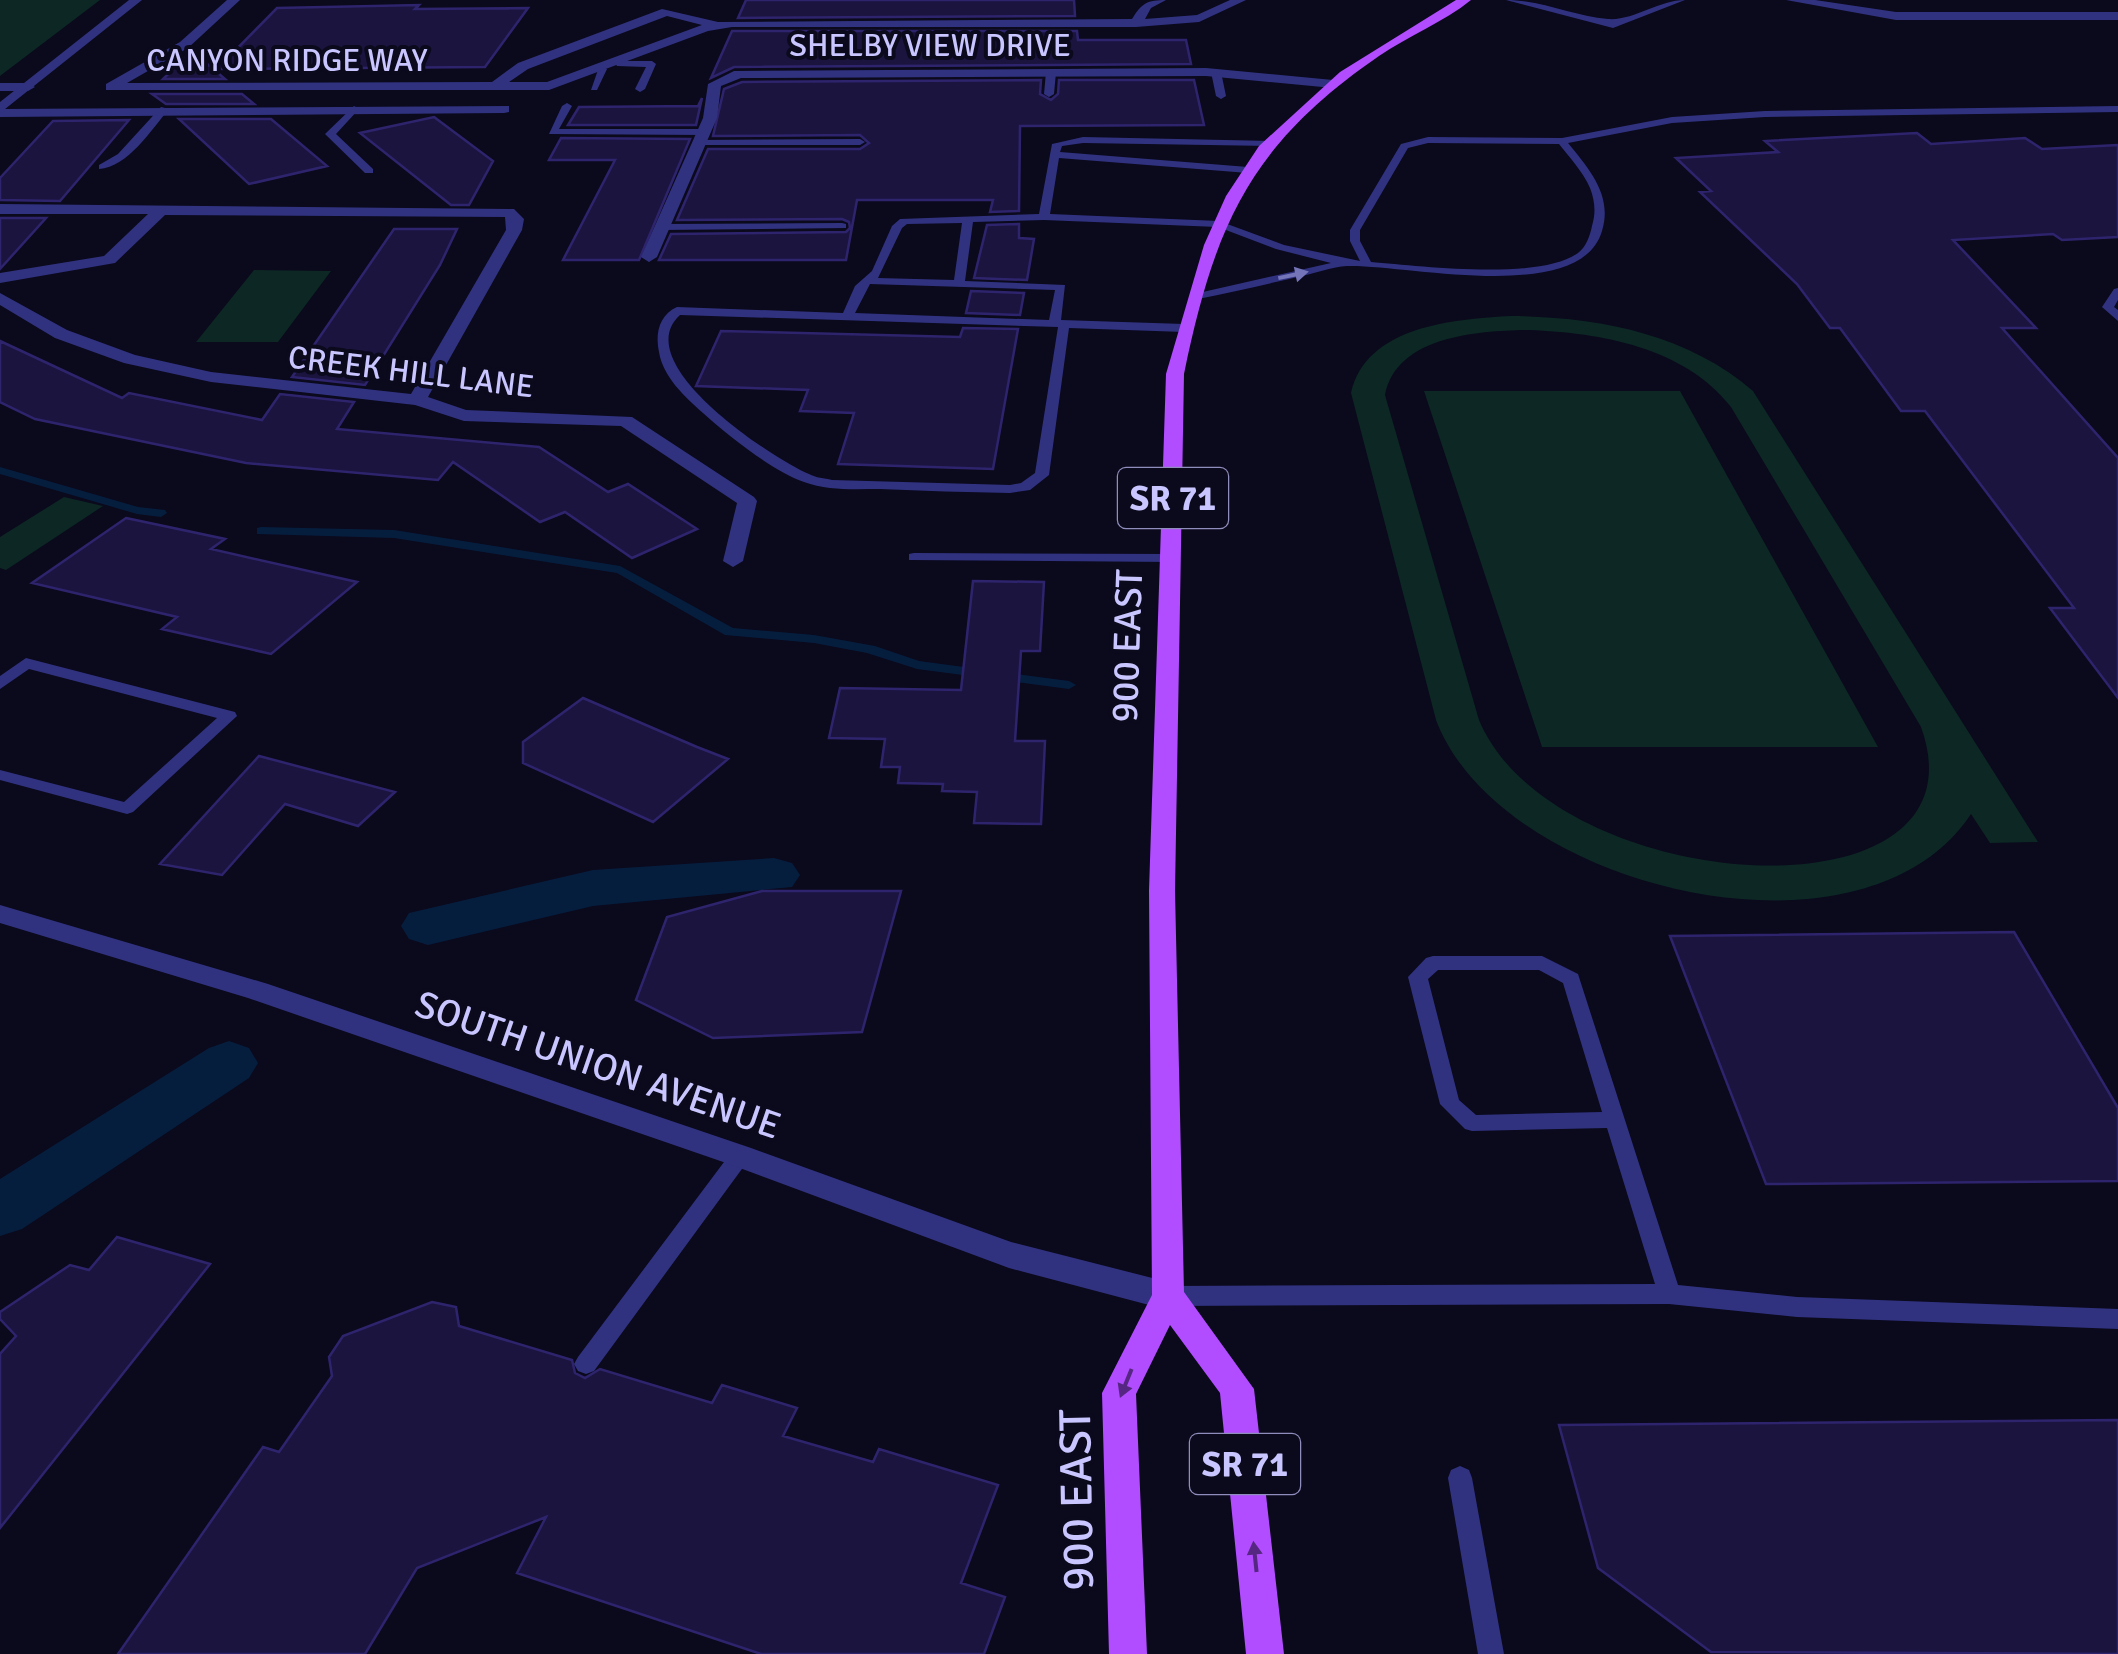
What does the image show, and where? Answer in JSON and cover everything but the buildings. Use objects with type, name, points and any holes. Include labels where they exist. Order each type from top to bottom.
[{"type":"main road","name":"900 EAST","points":[[1128,1654],[1119,1393],[1168,1296],[1162,891],[1174,374],[1184,328],[1198,296],[1218,224],[1248,170],[1333,84],[1396,37],[1459,1]]},
{"type":"main road","name":"SR 71","points":[[1168,1296],[1237,1389],[1265,1654]]},
{"type":"street","points":[[0,111],[136,0]]},
{"type":"street","name":"CANYON RIDGE WAY","points":[[234,0],[184,45],[112,88],[549,86],[715,26]]},
{"type":"street","points":[[1136,23],[1146,6],[1160,0]]},
{"type":"street","name":"CANYON RIDGE WAY","points":[[494,86],[523,66],[666,12],[715,26],[1136,23],[1200,18],[1240,0]]},
{"type":"street","points":[[1512,0],[1613,24],[1679,0]]},
{"type":"street","points":[[1792,0],[1896,16],[2118,16]]},
{"type":"street","name":"SHELBY VIEW DRIVE","points":[[650,257],[702,138],[716,84],[740,74],[1216,72],[1333,84]]},
{"type":"street","points":[[0,86],[28,87]]},
{"type":"street","points":[[0,111],[504,110]]},
{"type":"street","points":[[0,210],[509,212],[516,219],[514,230],[417,400]]},
{"type":"street","points":[[0,278],[109,260],[161,210]]},
{"type":"street","name":"CREEK HILL LANE","points":[[0,298],[62,334],[130,359],[295,389],[417,400],[464,415],[625,420],[747,501],[733,561]]},
{"type":"street","name":"SOUTH UNION AVENUE","points":[[0,914],[258,991],[740,1156],[1009,1255],[1168,1296]]},
{"type":"lane","points":[[617,63],[652,64],[640,89]]},
{"type":"lane","points":[[594,88],[602,69]]},
{"type":"lane","points":[[1049,94],[1050,72]]},
{"type":"lane","points":[[1216,72],[1221,96]]},
{"type":"lane","points":[[567,106],[552,132],[860,142]]},
{"type":"lane","points":[[1367,264],[1355,242],[1354,230],[1404,146],[1428,140],[1562,141],[1672,120],[1766,114],[2118,109]]},
{"type":"lane","points":[[103,166],[122,156],[164,110]]},
{"type":"lane","points":[[354,110],[330,134],[370,170]]},
{"type":"lane","points":[[1044,216],[1057,144],[1083,140],[1272,143]]},
{"type":"lane","points":[[848,316],[868,281],[877,274],[897,226],[911,220],[1044,216],[1218,224],[1280,247],[1344,263],[1407,269],[1550,269],[1584,255],[1597,232],[1599,200],[1562,141]]},
{"type":"lane","points":[[1055,155],[1248,170]]},
{"type":"lane","points":[[960,284],[968,219]]},
{"type":"lane","points":[[661,226],[842,226]]},
{"type":"lane","points":[[1198,296],[1344,263]]},
{"type":"lane","points":[[868,281],[1061,287],[1059,324],[1042,476],[1010,489],[832,484],[808,479],[682,390],[661,353],[665,325],[677,311],[848,316],[1059,324],[1184,328]]},
{"type":"lane","points":[[2118,291],[2108,306],[2118,317]]},
{"type":"lane","points":[[914,557],[1172,558]]},
{"type":"lane","points":[[0,684],[26,663],[230,716],[127,808],[0,775]]},
{"type":"lane","points":[[1615,1120],[1472,1123],[1450,1104],[1418,977],[1433,963],[1542,963],[1571,979],[1670,1294]]},
{"type":"lane","points":[[586,1364],[740,1156]]},
{"type":"lane","points":[[1168,1296],[1670,1294],[1796,1308],[2118,1319]]},
{"type":"lane","points":[[1460,1478],[1491,1654]]},
{"type":"green space","points":[[0,0],[100,0],[0,76]]},
{"type":"green space","points":[[254,270],[331,271],[278,342],[196,342]]},
{"type":"green space","points":[[1511,316],[1576,320],[1639,332],[1699,355],[1753,391],[2038,842],[1990,843],[1971,814],[1920,864],[1851,892],[1772,900],[1687,892],[1605,867],[1532,829],[1473,779],[1436,720],[1351,393],[1360,371],[1374,353],[1393,340],[1439,324]],"holes":[[[1529,330],[1584,335],[1639,347],[1690,370],[1731,407],[1921,727],[1926,791],[1893,835],[1833,860],[1755,865],[1671,853],[1590,824],[1522,780],[1479,720],[1385,395],[1393,375],[1423,348],[1465,335]]]},
{"type":"green space","points":[[1424,391],[1680,391],[1878,747],[1542,747]]},
{"type":"green space","points":[[64,497],[103,506],[6,570],[0,568],[0,537]]},
{"type":"waterway","points":[[0,470],[137,510],[161,513]]},
{"type":"waterway","points":[[261,531],[394,534],[620,570],[730,632],[814,639],[870,649],[917,665],[1069,685]]},
{"type":"waterway","points":[[428,926],[593,888],[774,875]]},
{"type":"waterway","points":[[0,1211],[229,1063]]}]
